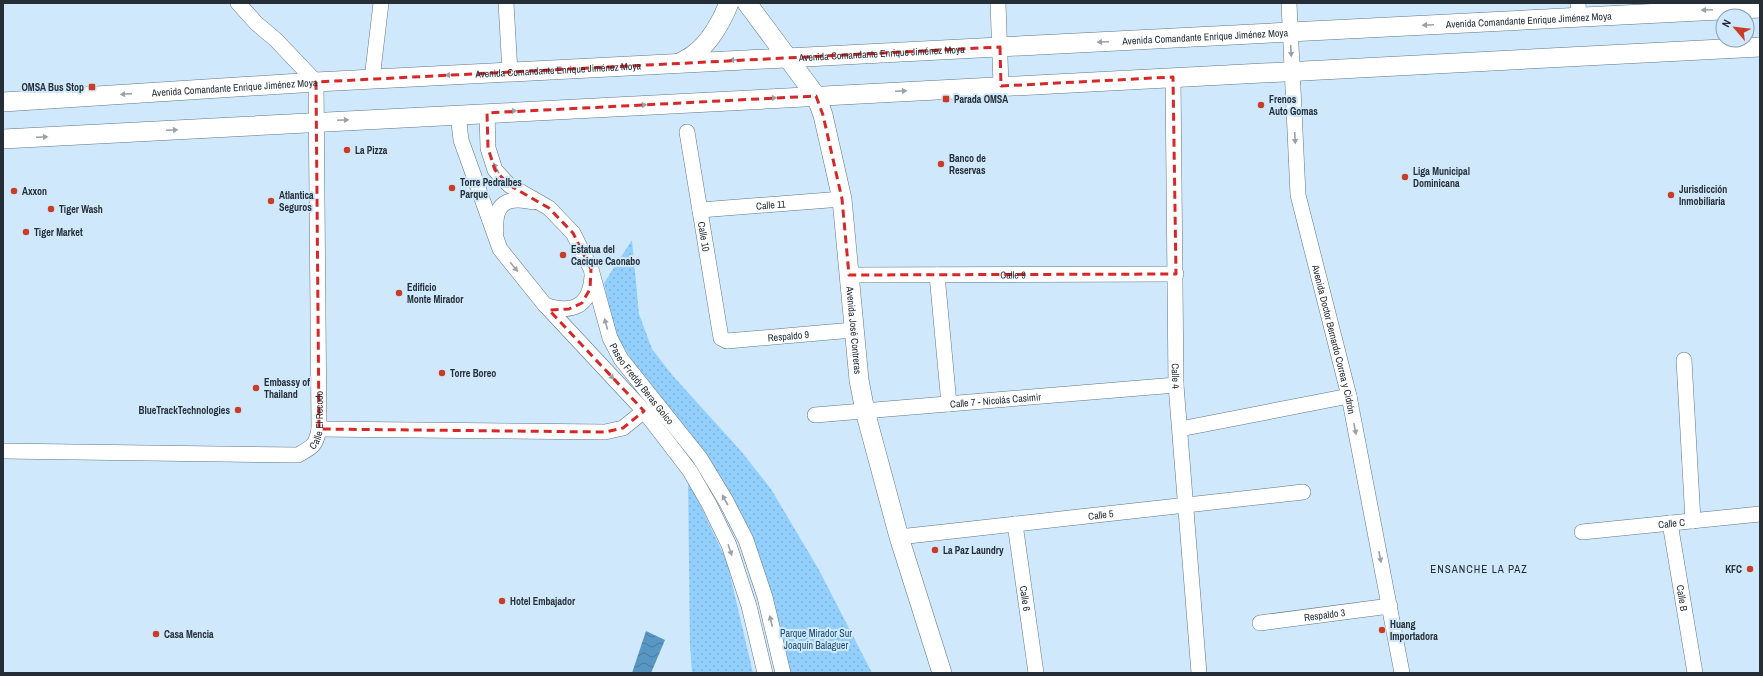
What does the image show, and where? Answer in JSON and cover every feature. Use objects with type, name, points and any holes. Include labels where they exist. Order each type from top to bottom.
[{"type":"main road","points":[[678,63],[693,55],[705,43],[714,31],[729,3]]},
{"type":"main road","name":"Avenida José Contreras","points":[[747,3],[816,96],[823,115],[842,199],[858,380],[898,537],[942,673]]},
{"type":"main road","name":"Avenida Comandante Enrique Jiménez Moya","points":[[3,102],[316,82],[1290,32],[1579,10],[1760,8]]},
{"type":"main road","points":[[3,139],[1760,47]]},
{"type":"street","points":[[238,3],[256,23],[276,40],[316,82]]},
{"type":"street","points":[[372,79],[381,3]]},
{"type":"street","points":[[506,3],[510,72]]},
{"type":"street","points":[[998,3],[1001,86]]},
{"type":"street","name":"Avenida Doctor Bernardo Correa y Cidrón","points":[[1289,3],[1298,195],[1349,396],[1402,673]]},
{"type":"street","name":"Calle 4","points":[[1173,77],[1176,385],[1199,673]]},
{"type":"street","name":"Calle El Recodo","points":[[3,451],[298,455],[312,447],[317,440],[319,429],[316,82]]},
{"type":"street","name":"Paseo Freddy Beras Goico","points":[[487,113],[488,148],[494,170],[509,185],[549,208],[573,233],[591,269],[610,338],[622,359],[700,458],[726,501],[746,540],[765,597],[782,673]]},
{"type":"street","name":"Paseo Freddy Beras Goico","points":[[458,114],[461,140],[500,249],[545,305],[644,411],[690,472],[709,504],[729,545],[749,606],[765,673]]},
{"type":"street","name":"Calle 10","points":[[687,132],[721,338],[724,340]]},
{"type":"street","points":[[500,249],[496,234],[496,218],[498,211],[504,203],[517,199],[549,208]]},
{"type":"street","name":"Calle 11","points":[[700,210],[842,199]]},
{"type":"street","points":[[545,305],[557,309],[569,310],[582,303],[590,289],[591,269]]},
{"type":"street","name":"Calle 9","points":[[850,276],[1176,274]]},
{"type":"street","points":[[937,275],[949,404]]},
{"type":"street","name":"Respaldo 9","points":[[724,340],[854,330]]},
{"type":"street","points":[[1684,360],[1693,520]]},
{"type":"street","name":"Calle 7 - Nicolás Casimir","points":[[815,415],[1176,385]]},
{"type":"street","points":[[1180,429],[1349,396]]},
{"type":"street","points":[[319,429],[606,432],[624,428],[644,411]]},
{"type":"street","name":"Calle 5","points":[[898,537],[1303,492]]},
{"type":"street","name":"Calle C","points":[[1582,532],[1760,514]]},
{"type":"street","name":"Calle B","points":[[1670,523],[1695,673]]},
{"type":"street","name":"Calle 6","points":[[1015,524],[1036,673]]},
{"type":"street","name":"Respaldo 3","points":[[1260,623],[1390,606]]},
{"type":"highlighted area","points":[[1000,47],[1001,86],[1173,77],[1176,274],[849,275],[842,199],[823,115],[816,96],[487,113],[488,148],[495,170],[509,185],[549,208],[573,233],[591,269],[590,289],[582,303],[569,309],[549,310],[644,411],[623,428],[605,432],[319,429],[316,82]]},
{"type":"green space","name":"Parque Mirador Sur Joaquín Balaguer","points":[[632,240],[639,314],[652,349],[673,376],[741,451],[771,489],[819,570],[872,673],[789,673],[769,588],[706,457],[631,359],[615,333],[604,283]]},
{"type":"green space","points":[[688,479],[727,562],[753,673],[692,673],[690,645]]},
{"type":"water","points":[[646,631],[665,640],[651,673],[632,673]]},
{"type":"place","name":"OMSA Bus Stop","points":[[92,87]]},
{"type":"place","name":"Parada OMSA","points":[[946,99]]},
{"type":"place","name":"Frenos Auto Gomas","points":[[1261,105]]},
{"type":"place","name":"La Pizza","points":[[347,150]]},
{"type":"place","name":"Banco de Reservas","points":[[941,164]]},
{"type":"place","name":"Liga Municipal Dominicana","points":[[1405,177]]},
{"type":"place","name":"Torre Pedralbes Parque","points":[[452,188]]},
{"type":"place","name":"Axxon","points":[[14,191]]},
{"type":"place","name":"Jurisdicción Inmobiliaria","points":[[1671,195]]},
{"type":"place","name":"Atlantica Seguros","points":[[271,201]]},
{"type":"place","name":"Tiger Wash","points":[[51,209]]},
{"type":"place","name":"Tiger Market","points":[[26,232]]},
{"type":"place","name":"Estatua del Cacique Caonabo","points":[[563,255]]},
{"type":"place","name":"Edificio Monte Mirador","points":[[399,293]]},
{"type":"place","name":"Torre Boreo","points":[[442,373]]},
{"type":"place","name":"Embassy of Thailand","points":[[256,388]]},
{"type":"place","name":"BlueTrackTechnologies","points":[[238,410]]},
{"type":"place","name":"La Paz Laundry","points":[[935,550]]},
{"type":"place","name":"KFC","points":[[1750,569]]},
{"type":"place","name":"Hotel Embajador","points":[[502,601]]},
{"type":"place","name":"Huang Importadora","points":[[1382,630]]},
{"type":"place","name":"Casa Mencia","points":[[156,634]]},
{"type":"district","name":"ENSANCHE LA PAZ","points":[[1479,569]]}]
